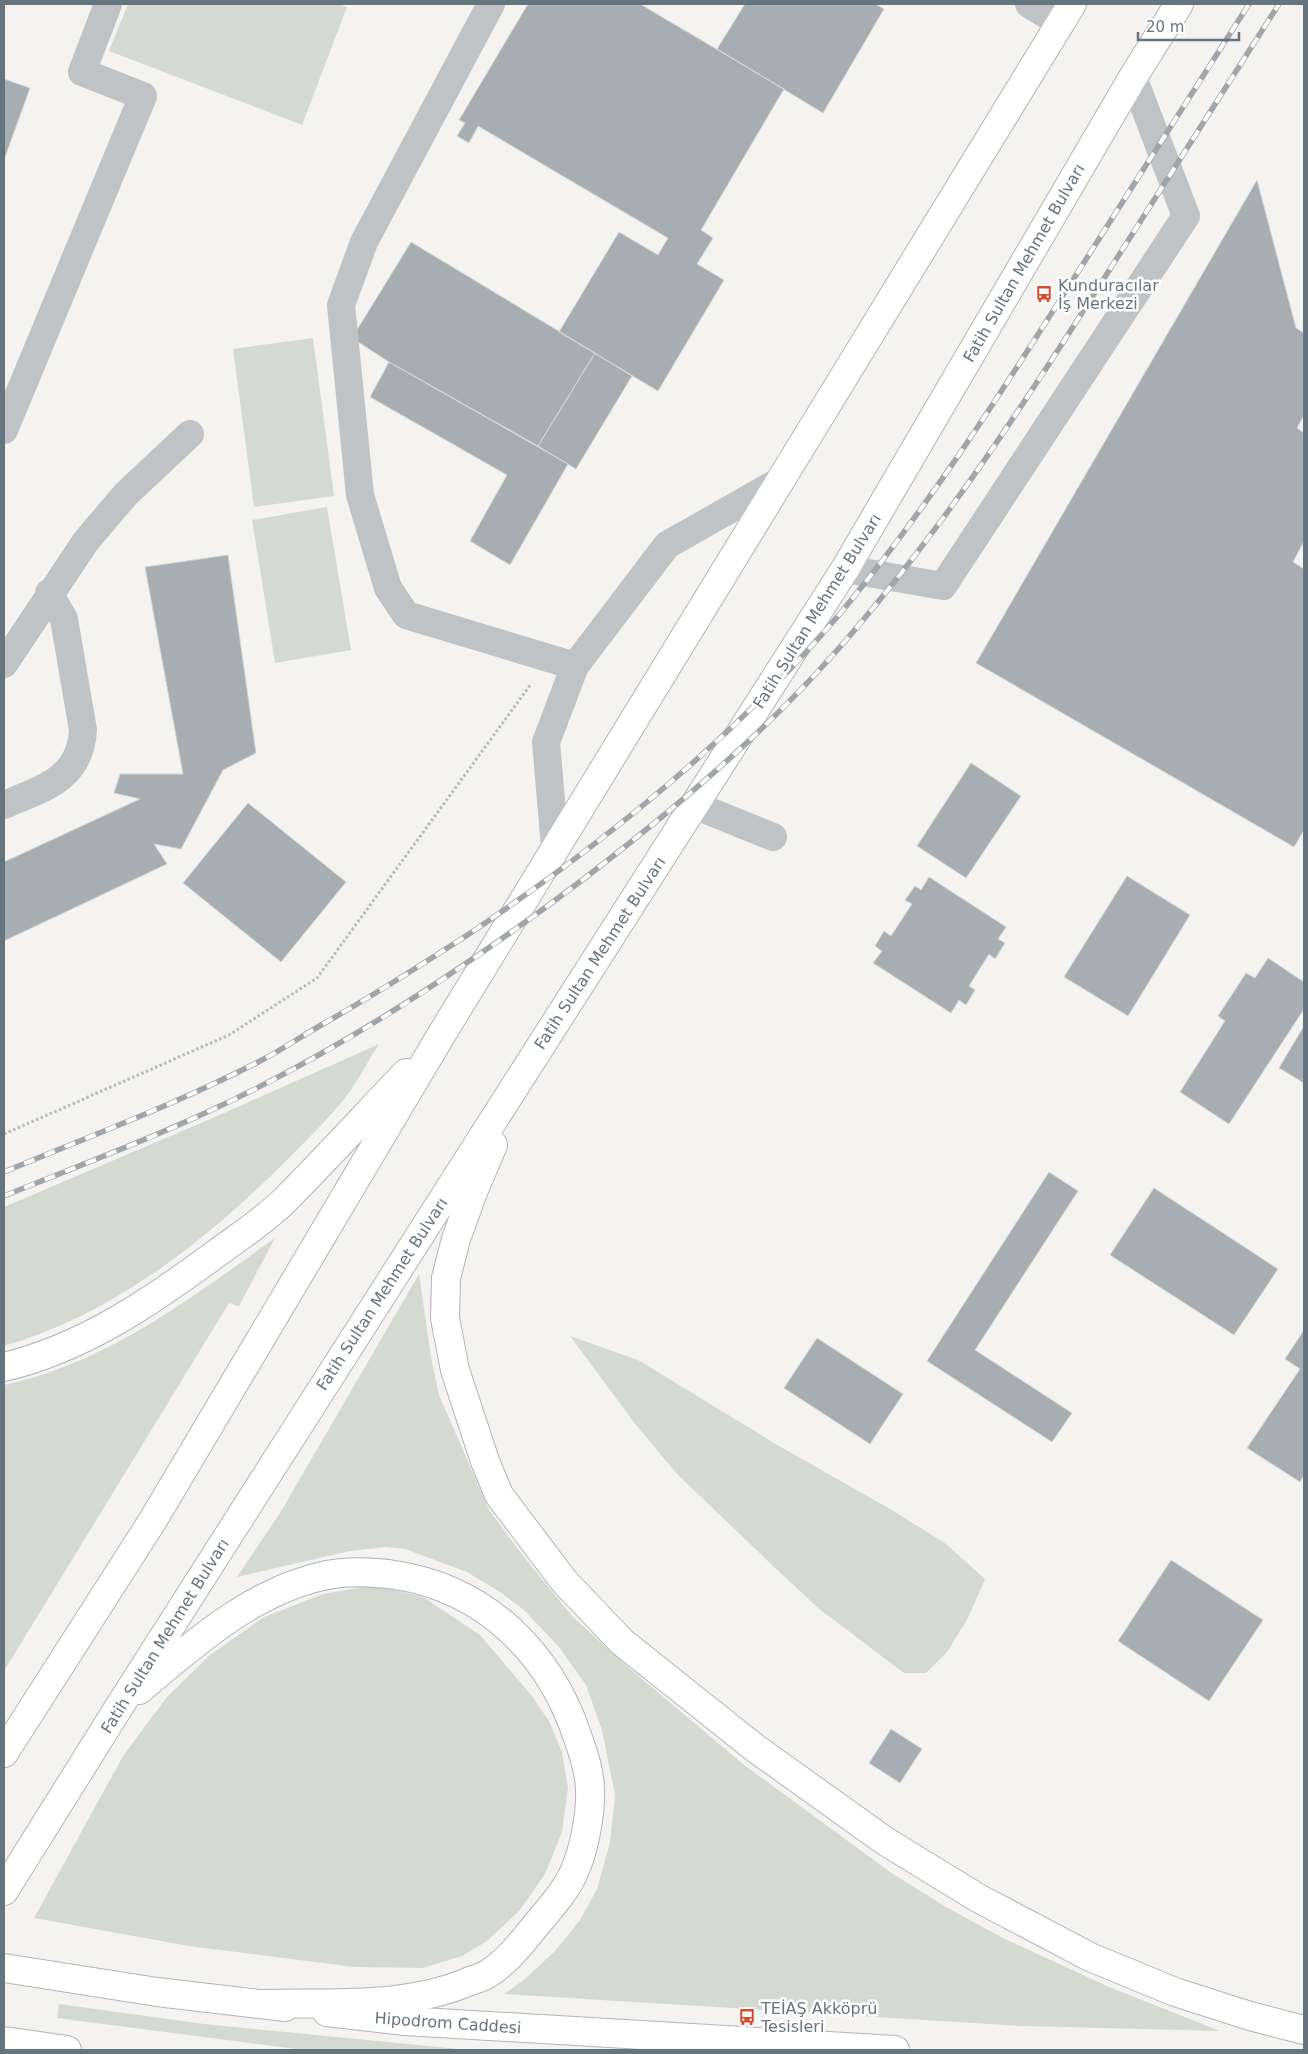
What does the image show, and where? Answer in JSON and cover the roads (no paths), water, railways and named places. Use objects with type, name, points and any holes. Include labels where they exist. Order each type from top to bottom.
[{"type":"main road","name":"Fatih Sultan Mehmet Bulvarı","points":[[4,1892],[119,1707],[845,569],[1133,77],[1178,4]]},
{"type":"main road","points":[[4,1753],[154,1520],[440,1037],[1066,13]]},
{"type":"main road","points":[[4,1366],[53,1351],[119,1320],[141,1307],[246,1232],[281,1203],[440,1037]]},
{"type":"main road","points":[[524,1072],[473,1192],[456,1240],[446,1278],[445,1318],[457,1378],[485,1461],[499,1495],[564,1581],[622,1642],[755,1748],[885,1840],[978,1898],[1090,1957],[1175,1992],[1250,2016],[1304,2030]]},
{"type":"main road","points":[[119,1707],[211,1630],[252,1604],[290,1586],[328,1575],[371,1572],[411,1578],[450,1590],[488,1610],[518,1638],[548,1672],[570,1712],[585,1758],[590,1788],[587,1829],[574,1872],[551,1908],[520,1945],[489,1973],[456,1988],[415,1997],[370,2001],[261,2004]]},
{"type":"main road","name":"Hipodrom Caddesi","points":[[4,1968],[157,1992],[405,2021],[895,2050]]},
{"type":"main road","points":[[4,2041],[67,2050]]},
{"type":"street","points":[[4,430],[143,96],[82,72],[108,4]]},
{"type":"street","points":[[491,4],[364,242],[340,305],[360,495],[388,588],[406,615],[562,662]]},
{"type":"street","points":[[1029,4],[1066,13]]},
{"type":"street","points":[[845,569],[943,586],[1186,216],[1133,77]]},
{"type":"street","points":[[4,664],[50,592],[86,541],[126,494],[190,434]]},
{"type":"street","points":[[555,847],[546,742],[562,662],[667,545],[778,482]]},
{"type":"street","points":[[4,805],[60,778],[70,770],[78,758],[82,744],[83,730],[64,619],[50,592]]},
{"type":"street","points":[[694,805],[773,837]]},
{"type":"railway","points":[[4,1172],[167,1105],[231,1076],[270,1056],[361,1002],[417,968],[523,897],[621,823],[715,743],[802,656],[843,610],[902,535],[1009,380],[1249,4]]},
{"type":"railway","points":[[4,1196],[203,1114],[254,1090],[352,1036],[448,976],[585,878],[682,800],[745,745],[804,687],[832,656],[871,611],[944,517],[1046,369],[1279,4]]},
{"type":"place","name":"Kunduracılar İş Merkezi","points":[[1044,294]]},
{"type":"place","name":"TEİAŞ Akköprü Tesisleri","points":[[747,2017]]}]
